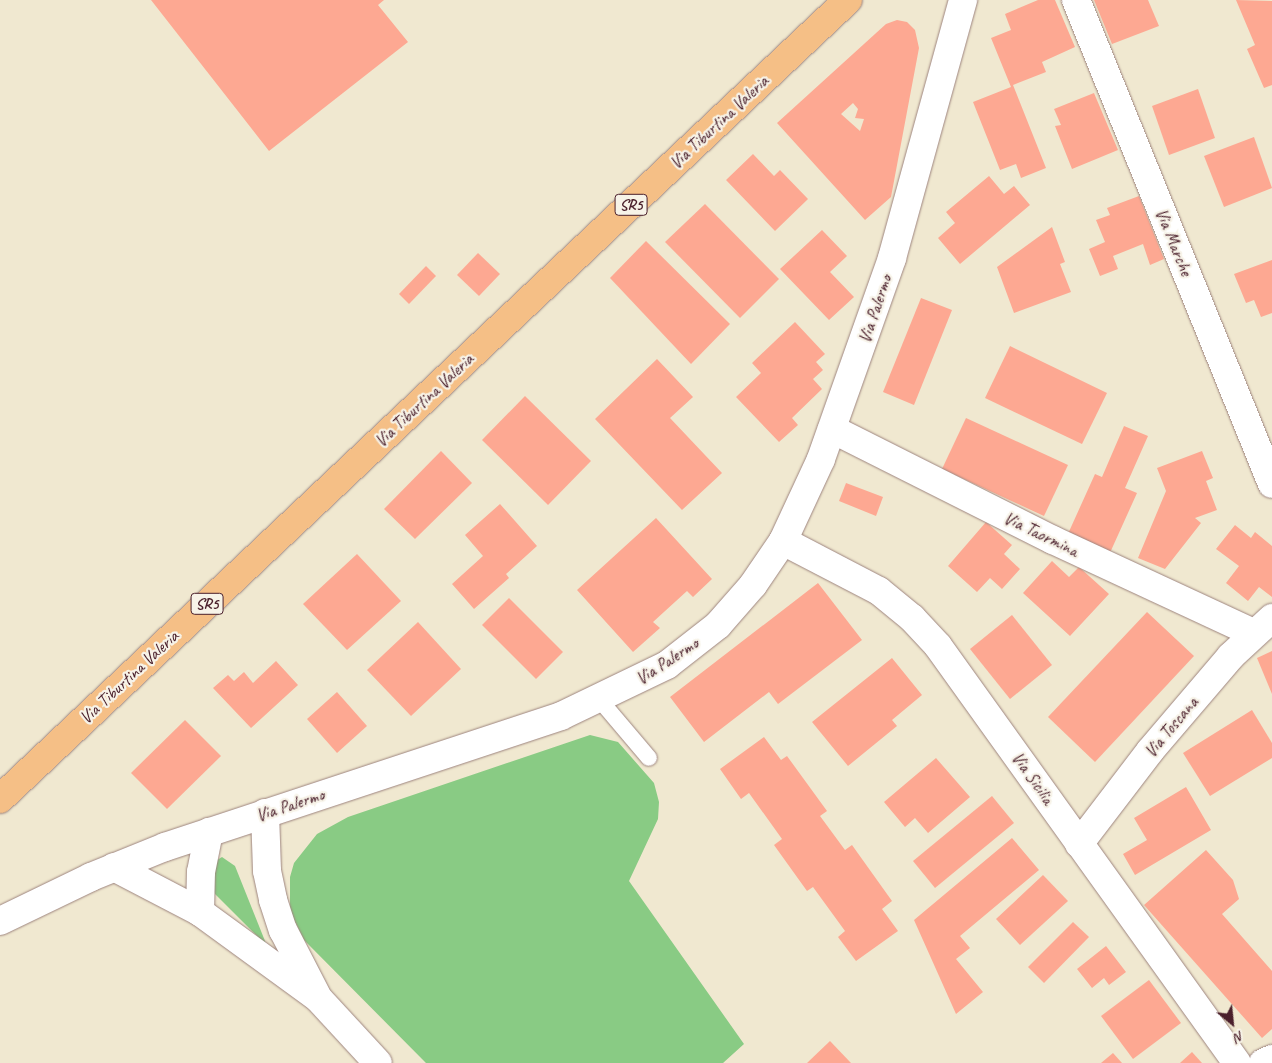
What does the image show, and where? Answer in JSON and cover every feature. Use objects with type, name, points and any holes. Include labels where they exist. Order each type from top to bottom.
[{"type":"main road","name":"Via Tiburtina Valeria","points":[[0,799],[848,0]]},
{"type":"street","name":"Via Palermo","points":[[0,920],[114,867],[209,832],[561,716],[600,699],[667,665],[696,644],[745,596],[783,541],[832,429],[895,250],[957,8],[940,0]]},
{"type":"street","name":"Via Marche","points":[[1076,0],[1272,484]]},
{"type":"street","name":"Via Taormina","points":[[832,429],[1053,540],[1262,625]]},
{"type":"street","name":"Via Sicilia","points":[[783,541],[879,591],[928,634],[961,674],[1079,844],[1237,1063]]},
{"type":"street","name":"Via Toscana","points":[[1079,844],[1156,744],[1262,625]]},
{"type":"street","points":[[265,813],[266,871],[273,900],[283,930],[318,998]]},
{"type":"street","points":[[200,912],[201,872],[209,832]]},
{"type":"street","points":[[114,867],[200,912],[318,998],[378,1063]]},
{"type":"street","points":[[1263,1063],[1272,1059]]},
{"type":"lane","points":[[600,699],[649,758]]},
{"type":"green space","points":[[590,735],[618,742],[654,783],[659,802],[658,819],[629,881],[744,1044],[723,1063],[426,1063],[304,940],[290,911],[290,877],[294,863],[317,834],[348,817]]},
{"type":"green space","points":[[222,857],[235,866],[267,946],[215,894],[212,887],[214,862]]},
{"type":"building","points":[[151,0],[384,0],[378,5],[408,42],[269,151]]},
{"type":"building","points":[[1038,0],[1055,0],[1075,47],[1042,62],[1046,72],[1013,85],[1046,168],[1021,178],[1016,164],[1000,170],[973,102],[1011,87],[991,38],[1011,30],[1005,14]]},
{"type":"building","points":[[1094,0],[1148,0],[1159,26],[1112,44]]},
{"type":"building","points":[[1236,0],[1272,1],[1272,85],[1264,88],[1247,49],[1255,45]]},
{"type":"building","points":[[897,20],[907,22],[915,30],[919,48],[891,197],[865,220],[777,123],[886,24]],"holes":[[[853,103],[858,109],[855,118],[864,119],[860,131],[841,114]]]},
{"type":"building","points":[[1198,89],[1215,138],[1169,155],[1152,106]]},
{"type":"building","points":[[1094,93],[1118,150],[1072,169],[1055,126],[1061,125],[1054,109]]},
{"type":"building","points":[[1254,137],[1272,188],[1224,207],[1204,156]]},
{"type":"building","points":[[753,154],[774,176],[780,170],[808,199],[775,231],[726,180]]},
{"type":"building","points":[[989,176],[1004,194],[1014,186],[1030,205],[960,264],[938,238],[955,223],[946,212]]},
{"type":"building","points":[[1139,196],[1164,259],[1150,265],[1143,244],[1113,256],[1118,269],[1100,276],[1089,249],[1105,242],[1096,220],[1110,215],[1107,208]]},
{"type":"building","points":[[705,204],[779,279],[740,318],[665,242]]},
{"type":"building","points":[[1052,227],[1065,262],[1060,264],[1071,292],[1014,313],[997,267]]},
{"type":"building","points":[[822,230],[847,256],[830,272],[854,297],[829,320],[780,269]]},
{"type":"building","points":[[646,241],[730,324],[691,364],[610,278]]},
{"type":"building","points":[[478,253],[500,274],[479,296],[457,275]]},
{"type":"building","points":[[1272,260],[1272,313],[1261,317],[1254,300],[1246,303],[1234,274]]},
{"type":"building","points":[[426,266],[436,276],[409,304],[399,294]]},
{"type":"building","points":[[921,298],[952,310],[914,405],[883,392]]},
{"type":"building","points":[[795,322],[825,354],[816,362],[823,370],[813,379],[822,389],[792,418],[798,425],[779,442],[736,397],[761,373],[752,363]]},
{"type":"building","points":[[1010,346],[1107,393],[1082,444],[985,398]]},
{"type":"building","points":[[657,359],[693,397],[670,418],[722,473],[682,510],[595,419]]},
{"type":"building","points":[[525,396],[591,461],[548,505],[482,440]]},
{"type":"building","points":[[966,418],[1068,465],[1044,516],[942,469]]},
{"type":"building","points":[[1124,426],[1148,436],[1125,488],[1137,493],[1109,555],[1067,536],[1095,474],[1102,477]]},
{"type":"building","points":[[441,451],[472,483],[415,539],[384,509]]},
{"type":"building","points":[[1202,451],[1213,478],[1206,481],[1217,510],[1195,518],[1201,523],[1165,569],[1138,558],[1166,491],[1157,468]]},
{"type":"building","points":[[846,483],[883,497],[876,516],[839,501]]},
{"type":"building","points":[[500,504],[537,546],[506,574],[509,578],[474,609],[452,584],[483,556],[465,535]]},
{"type":"building","points":[[656,518],[712,579],[693,597],[687,591],[653,622],[660,628],[633,652],[577,590]]},
{"type":"building","points":[[986,522],[1012,545],[1004,554],[1020,569],[1002,589],[990,578],[977,592],[948,566]]},
{"type":"building","points":[[1235,525],[1251,538],[1255,532],[1272,546],[1272,597],[1259,587],[1248,601],[1226,583],[1239,566],[1216,549]]},
{"type":"building","points":[[357,554],[401,601],[347,650],[303,604]]},
{"type":"building","points":[[1052,561],[1069,577],[1079,567],[1109,594],[1070,636],[1023,593]]},
{"type":"building","points":[[818,583],[862,640],[778,704],[769,692],[704,742],[670,697]]},
{"type":"building","points":[[509,598],[563,652],[536,679],[482,625]]},
{"type":"building","points":[[1147,612],[1194,656],[1095,762],[1048,717]]},
{"type":"building","points":[[1012,615],[1052,665],[1010,699],[970,649]]},
{"type":"building","points":[[418,622],[461,669],[411,716],[367,670]]},
{"type":"building","points":[[1272,651],[1272,694],[1257,658]]},
{"type":"building","points":[[892,658],[922,695],[892,720],[897,726],[848,766],[812,722]]},
{"type":"building","points":[[276,661],[298,685],[251,728],[213,688],[228,675],[234,681],[244,672],[253,683]]},
{"type":"building","points":[[337,692],[367,726],[337,753],[307,719]]},
{"type":"building","points":[[1252,710],[1272,743],[1272,758],[1210,796],[1183,753]]},
{"type":"building","points":[[185,720],[221,756],[167,809],[131,773]]},
{"type":"building","points":[[764,737],[781,760],[787,756],[827,811],[820,816],[845,850],[852,845],[892,901],[882,909],[898,931],[856,961],[838,937],[845,931],[813,887],[807,891],[774,845],[782,839],[749,793],[741,799],[720,769]]},
{"type":"building","points":[[936,758],[970,797],[928,833],[915,818],[905,827],[884,802]]},
{"type":"building","points":[[1186,787],[1211,830],[1135,875],[1123,854],[1147,840],[1134,818]]},
{"type":"building","points":[[992,796],[1014,823],[935,888],[913,861]]},
{"type":"building","points":[[1012,838],[1039,870],[960,936],[970,948],[956,959],[983,992],[956,1014],[914,920]]},
{"type":"building","points":[[1206,850],[1233,880],[1239,899],[1222,914],[1272,971],[1272,1029],[1262,1038],[1144,905]]},
{"type":"building","points":[[1043,875],[1068,901],[1020,945],[996,919]]},
{"type":"building","points":[[1073,922],[1089,937],[1044,983],[1028,967]]},
{"type":"building","points":[[1106,946],[1126,972],[1109,985],[1104,978],[1092,988],[1077,969]]},
{"type":"building","points":[[1149,980],[1181,1023],[1133,1059],[1101,1016]]},
{"type":"building","points":[[830,1041],[851,1063],[807,1063]]},
{"type":"building","points":[[1192,1052],[1202,1063],[1180,1063]]},
{"type":"building","points":[[1113,1053],[1122,1063],[1101,1063]]}]
